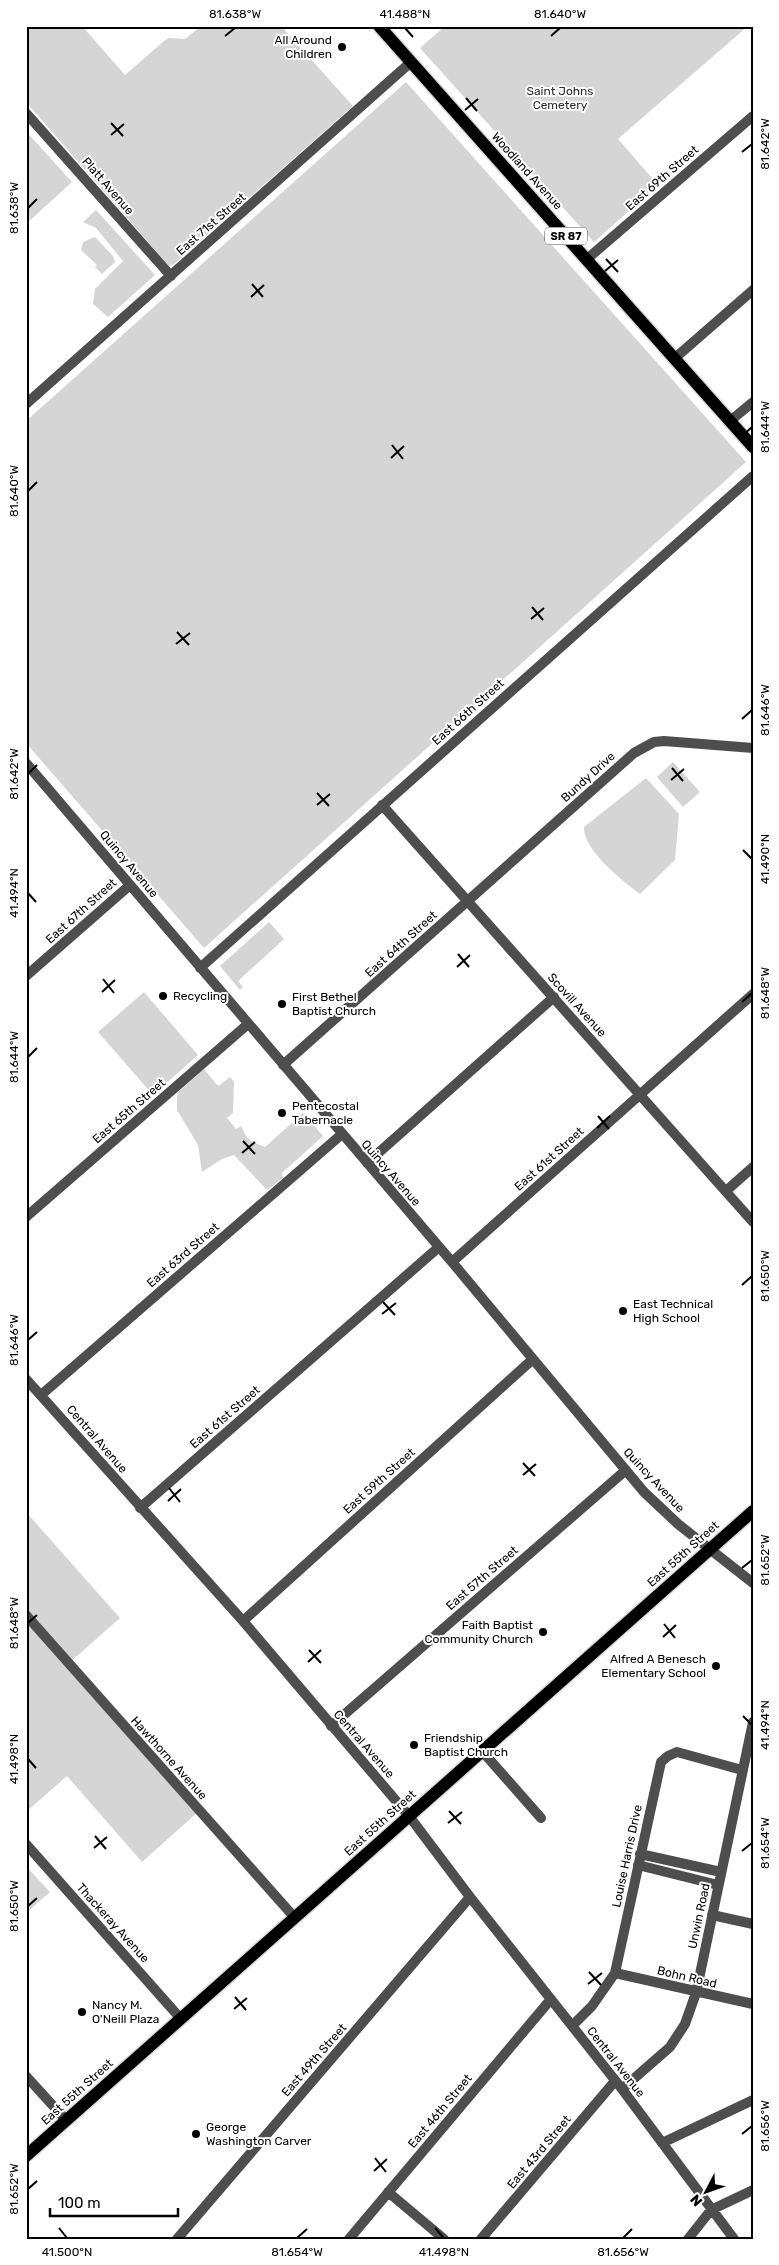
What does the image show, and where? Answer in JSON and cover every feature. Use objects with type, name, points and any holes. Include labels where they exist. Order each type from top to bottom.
[{"type":"main road","name":"Woodland Avenue","points":[[379,26],[753,446]]},
{"type":"main road","name":"East 55th Street","points":[[26,2156],[753,1511]]},
{"type":"street","name":"East 71st Street","points":[[26,404],[411,62]]},
{"type":"street","name":"Platt Avenue","points":[[26,113],[171,276]]},
{"type":"street","name":"East 69th Street","points":[[587,259],[753,116]]},
{"type":"street","points":[[675,358],[753,290]]},
{"type":"street","points":[[730,421],[753,402]]},
{"type":"street","name":"East 66th Street","points":[[200,968],[753,476]]},
{"type":"street","name":"Bundy Drive","points":[[467,901],[634,753],[654,742],[753,748]]},
{"type":"street","name":"Quincy Avenue","points":[[26,763],[660,1509],[753,1583]]},
{"type":"street","name":"Scovill Avenue","points":[[382,805],[753,1222]]},
{"type":"street","name":"East 67th Street","points":[[26,976],[130,885]]},
{"type":"street","name":"East 64th Street","points":[[283,1066],[467,901]]},
{"type":"street","name":"East 61st Street","points":[[452,1262],[753,994]]},
{"type":"street","points":[[367,1163],[554,997]]},
{"type":"street","name":"East 65th Street","points":[[26,1217],[248,1024]]},
{"type":"street","name":"East 63rd Street","points":[[41,1395],[342,1134]]},
{"type":"street","points":[[726,1191],[753,1167]]},
{"type":"street","name":"East 61st Street","points":[[140,1508],[439,1247]]},
{"type":"street","name":"East 59th Street","points":[[243,1621],[533,1359]]},
{"type":"street","name":"Central Avenue","points":[[26,1379],[243,1621],[409,1816],[470,1897],[619,2085],[734,2239]]},
{"type":"street","name":"East 57th Street","points":[[331,1726],[626,1470]]},
{"type":"street","name":"Hawthorne Avenue","points":[[26,1615],[295,1918]]},
{"type":"street","name":"Unwin Road","points":[[619,2085],[670,2047],[685,2024],[696,1992],[753,1722]]},
{"type":"street","points":[[482,1751],[541,1818]]},
{"type":"street","name":"Louise Harris Drive","points":[[572,2026],[592,2006],[615,1973],[659,1766],[668,1756],[677,1752],[742,1770]]},
{"type":"street","name":"Thackeray Avenue","points":[[26,1844],[180,2019]]},
{"type":"street","points":[[640,1854],[721,1872]]},
{"type":"street","points":[[638,1865],[718,1885]]},
{"type":"street","name":"East 49th Street","points":[[177,2239],[470,1897]]},
{"type":"street","points":[[712,1915],[753,1924]]},
{"type":"street","name":"Bohn Road","points":[[615,1973],[753,2004]]},
{"type":"street","name":"East 46th Street","points":[[349,2239],[551,1999]]},
{"type":"street","points":[[26,2076],[66,2120]]},
{"type":"street","name":"East 43rd Street","points":[[481,2239],[619,2085]]},
{"type":"street","points":[[662,2143],[753,2100]]},
{"type":"street","points":[[688,2239],[712,2210],[753,2190]]},
{"type":"street","points":[[388,2192],[444,2239]]},
{"type":"green space","points":[[26,26],[82,26],[125,75],[164,41],[169,38],[185,39],[201,26],[281,26],[353,106],[174,264],[169,266],[26,102]]},
{"type":"green space","name":"Saint Johns Cemetery","points":[[445,26],[748,26],[618,139],[658,185],[594,242],[420,48]]},
{"type":"green space","points":[[406,82],[746,462],[204,948],[26,743],[26,421]]},
{"type":"green space","points":[[26,131],[72,182],[26,224]]},
{"type":"green space","points":[[96,210],[155,275],[108,317],[93,304],[95,289],[123,261],[96,228],[83,222]]},
{"type":"green space","points":[[95,237],[113,256],[115,262],[102,274],[95,267],[97,265],[81,250],[83,242]]},
{"type":"green space","points":[[673,762],[700,792],[683,807],[657,777]]},
{"type":"green space","points":[[646,778],[679,814],[675,860],[640,894],[614,873],[597,855],[585,836],[584,827]]},
{"type":"green space","points":[[269,922],[284,939],[238,981],[243,987],[240,990],[220,966]]},
{"type":"green space","points":[[144,992],[198,1055],[153,1095],[98,1032]]},
{"type":"green space","points":[[204,1069],[218,1086],[230,1077],[234,1082],[233,1113],[227,1118],[236,1129],[241,1126],[248,1138],[253,1142],[265,1147],[303,1113],[323,1136],[282,1173],[283,1178],[267,1190],[234,1155],[222,1159],[202,1172],[198,1145],[177,1110],[177,1098],[178,1092]]},
{"type":"green space","points":[[26,1512],[120,1618],[69,1663],[199,1811],[142,1862],[67,1776],[26,1812]]},
{"type":"green space","points":[[26,1866],[50,1892],[26,1913]]},
{"type":"place","name":"All Around Children","points":[[342,47]]},
{"type":"place","name":"Recycling","points":[[163,996]]},
{"type":"place","name":"First Bethel Baptist Church","points":[[282,1004]]},
{"type":"place","name":"Pentecostal Tabernacle","points":[[282,1113]]},
{"type":"place","name":"East Technical High School","points":[[623,1311]]},
{"type":"place","name":"Faith Baptist Community Church","points":[[543,1632]]},
{"type":"place","name":"Alfred A Benesch Elementary School","points":[[716,1666]]},
{"type":"place","name":"Friendship Baptist Church","points":[[414,1745]]},
{"type":"place","name":"Nancy M. O'Neill Plaza","points":[[82,2012]]},
{"type":"place","name":"George Washington Carver","points":[[196,2134]]}]
